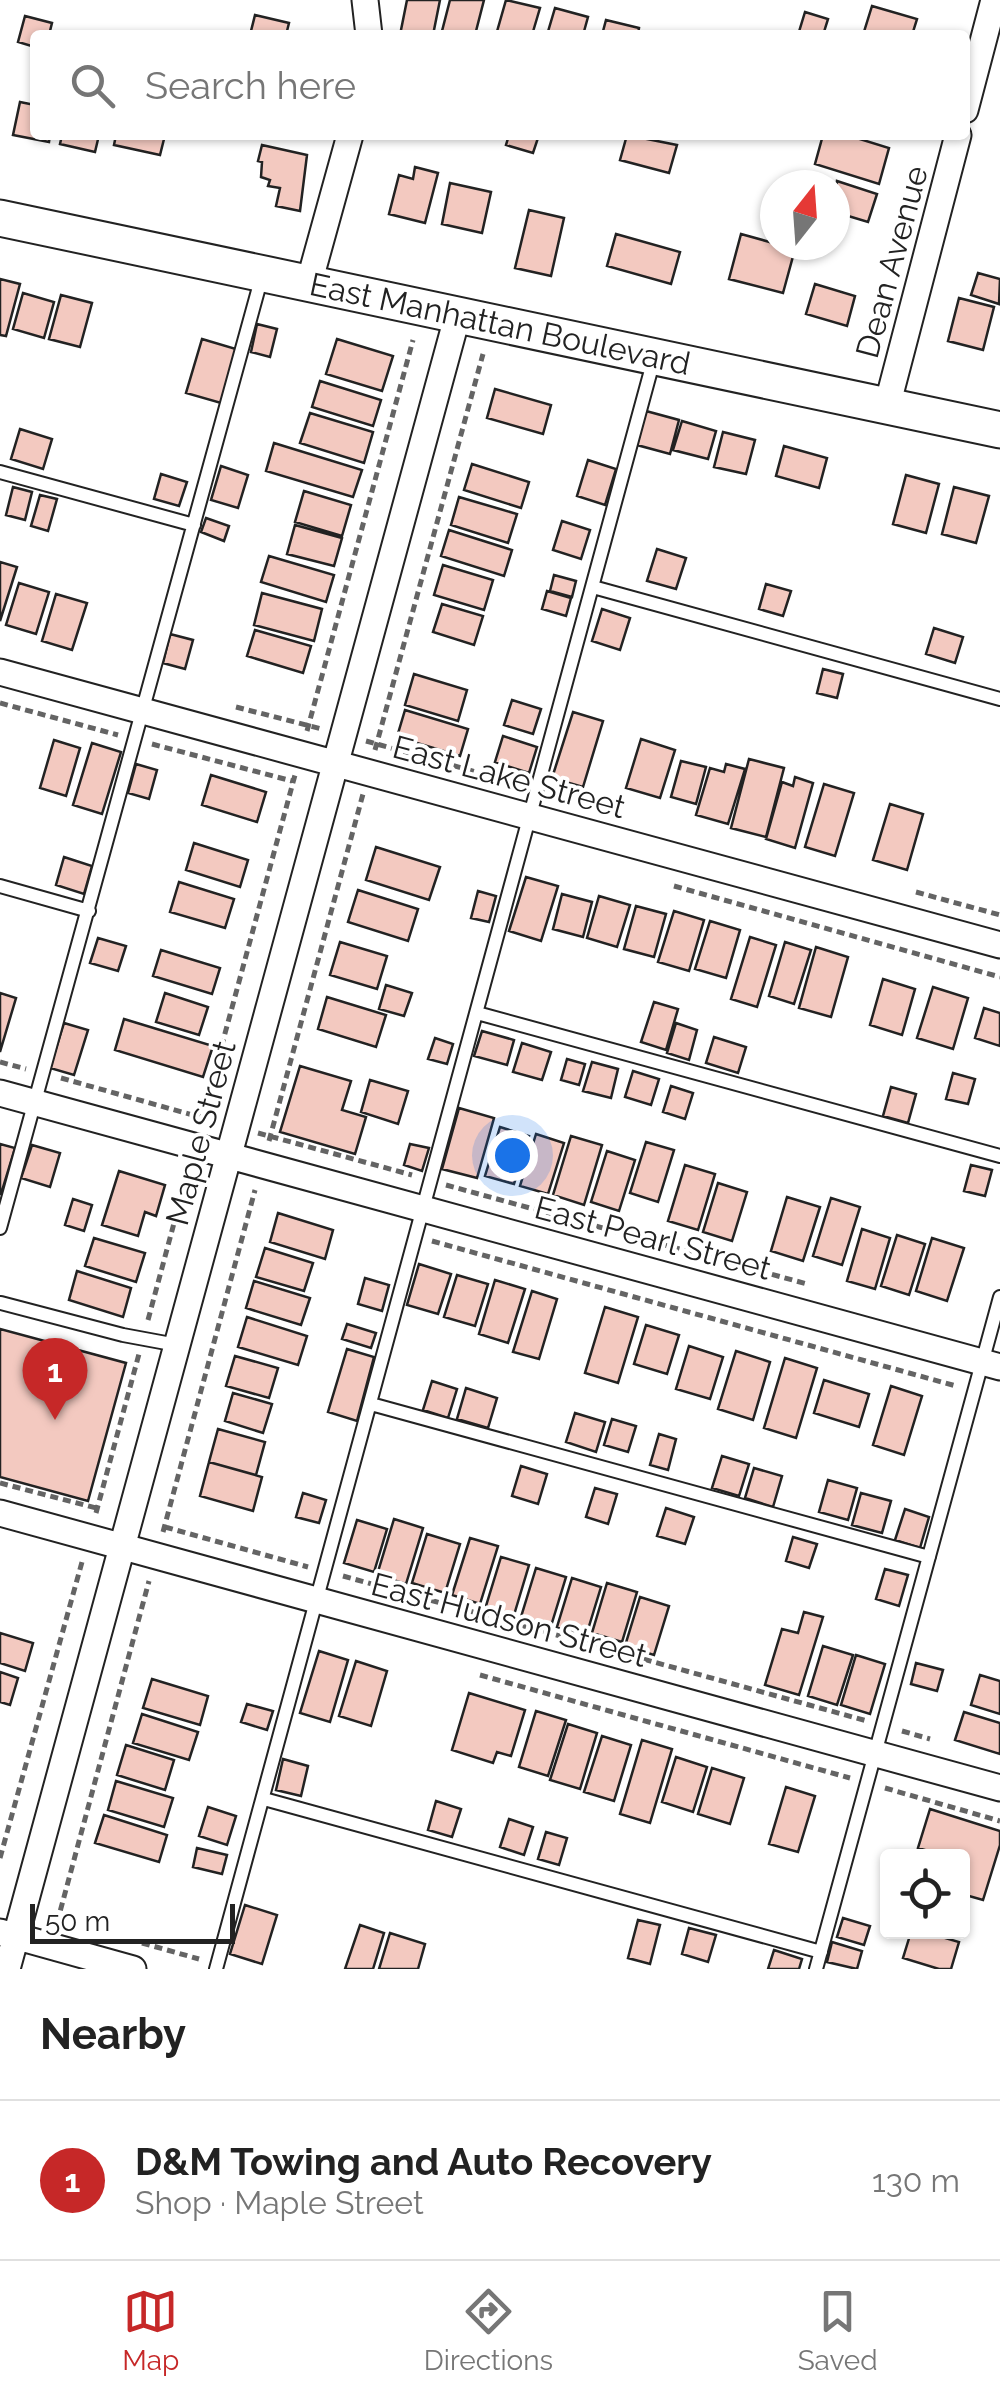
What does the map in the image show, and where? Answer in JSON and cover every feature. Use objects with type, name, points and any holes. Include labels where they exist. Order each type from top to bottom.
[{"type":"main road","name":"East Manhattan Boulevard","points":[[0,218],[1000,430]]},
{"type":"street","points":[[364,0],[368,30]]},
{"type":"street","points":[[970,91],[994,0]]},
{"type":"street","points":[[309,283],[349,140]]},
{"type":"street","name":"Dean Avenue","points":[[888,406],[957,140]]},
{"type":"street","name":"Maple Street","points":[[7,1969],[8,1934],[115,1574],[458,314]]},
{"type":"street","name":"East Lake Street","points":[[0,672],[1000,945]]},
{"type":"street","name":"East Pearl Street","points":[[0,1093],[991,1364]]},
{"type":"street","name":"East Hudson Street","points":[[0,1514],[1000,1788]]},
{"type":"street","points":[[8,1934],[133,1969]]},
{"type":"lane","points":[[0,1228],[262,274]]},
{"type":"lane","points":[[216,1969],[654,357]]},
{"type":"lane","points":[[0,472],[194,525]]},
{"type":"lane","points":[[593,587],[1000,698]]},
{"type":"lane","points":[[0,886],[89,910]]},
{"type":"lane","points":[[478,1012],[1000,1156]]},
{"type":"lane","points":[[816,1969],[974,1391],[991,1364],[1000,1297]]},
{"type":"lane","points":[[1,1303],[177,1344]]},
{"type":"lane","points":[[371,1404],[929,1557]]},
{"type":"lane","points":[[264,1799],[821,1952]]},
{"type":"path","points":[[0,1858],[414,340]]},
{"type":"path","points":[[221,702],[596,805]]},
{"type":"path","points":[[904,889],[1000,914]]},
{"type":"path","points":[[0,1062],[816,1287]]},
{"type":"path","points":[[188,1173],[255,1192]]},
{"type":"path","points":[[416,1237],[974,1391]]},
{"type":"path","points":[[0,1483],[933,1740]]},
{"type":"path","points":[[65,1560],[149,1583]]},
{"type":"path","points":[[464,1670],[1000,1821]]},
{"type":"building","points":[[407,0],[440,0],[434,30],[401,30]]},
{"type":"building","points":[[450,0],[484,0],[476,30],[442,30]]},
{"type":"building","points":[[506,0],[540,8],[533,30],[497,30]]},
{"type":"building","points":[[872,6],[917,19],[914,30],[865,30]]},
{"type":"building","points":[[555,8],[588,17],[584,30],[548,30]]},
{"type":"building","points":[[805,12],[828,19],[825,30],[800,30]]},
{"type":"building","points":[[255,15],[289,23],[287,30],[251,30]]},
{"type":"building","points":[[25,16],[52,23],[50,30],[30,30],[30,46],[18,42]]},
{"type":"building","points":[[606,20],[639,28],[639,30],[603,30]]},
{"type":"building","points":[[20,102],[30,104],[30,138],[13,135]]},
{"type":"building","points":[[61,140],[98,140],[95,152],[60,144]]},
{"type":"building","points":[[115,140],[164,140],[160,155],[114,145]]},
{"type":"building","points":[[508,140],[537,140],[533,153],[506,145]]},
{"type":"building","points":[[626,140],[677,145],[669,173],[620,160]]},
{"type":"building","points":[[822,140],[863,140],[889,148],[879,184],[850,175],[850,170],[815,164]]},
{"type":"building","points":[[262,145],[307,155],[300,211],[276,206],[280,188],[268,186],[270,180],[261,177],[262,162],[258,161]]},
{"type":"building","points":[[415,167],[438,173],[425,223],[389,214],[399,175],[413,179]]},
{"type":"building","points":[[450,183],[491,192],[482,233],[442,224]]},
{"type":"building","points":[[850,185],[877,194],[868,222],[850,217]]},
{"type":"building","points":[[529,210],[564,218],[551,276],[515,268]]},
{"type":"building","points":[[616,234],[680,252],[671,284],[607,266]]},
{"type":"building","points":[[741,234],[760,239],[760,260],[792,260],[783,293],[729,279]]},
{"type":"building","points":[[978,273],[1000,279],[999,304],[971,295]]},
{"type":"building","points":[[0,279],[20,284],[6,336],[0,335]]},
{"type":"building","points":[[815,284],[855,296],[847,326],[806,314]]},
{"type":"building","points":[[23,293],[54,302],[44,338],[13,329]]},
{"type":"building","points":[[61,295],[92,303],[80,347],[49,339]]},
{"type":"building","points":[[959,298],[994,307],[983,350],[948,341]]},
{"type":"building","points":[[257,324],[277,329],[270,357],[251,352]]},
{"type":"building","points":[[202,339],[236,349],[221,403],[186,393]]},
{"type":"building","points":[[337,339],[393,356],[382,391],[326,374]]},
{"type":"building","points":[[320,381],[381,400],[373,426],[312,407]]},
{"type":"building","points":[[495,389],[551,405],[543,434],[487,418]]},
{"type":"building","points":[[646,411],[679,420],[670,454],[637,445]]},
{"type":"building","points":[[310,413],[373,432],[364,463],[300,443]]},
{"type":"building","points":[[682,421],[716,431],[708,459],[673,450]]},
{"type":"building","points":[[20,429],[52,439],[43,469],[11,459]]},
{"type":"building","points":[[723,432],[755,440],[746,474],[714,467]]},
{"type":"building","points":[[274,443],[362,470],[353,497],[266,471]]},
{"type":"building","points":[[784,446],[827,458],[819,488],[776,476]]},
{"type":"building","points":[[588,460],[616,469],[605,505],[577,496]]},
{"type":"building","points":[[472,464],[529,482],[521,508],[464,490]]},
{"type":"building","points":[[221,466],[248,475],[238,508],[211,500]]},
{"type":"building","points":[[161,474],[187,482],[179,506],[154,499]]},
{"type":"building","points":[[906,475],[939,484],[926,533],[893,524]]},
{"type":"building","points":[[13,487],[32,492],[25,520],[6,515]]},
{"type":"building","points":[[954,487],[989,496],[976,543],[942,534]]},
{"type":"building","points":[[304,491],[351,505],[342,536],[295,522]]},
{"type":"building","points":[[40,495],[57,499],[48,531],[31,526]]},
{"type":"building","points":[[459,497],[517,514],[508,543],[451,525]]},
{"type":"building","points":[[206,518],[229,526],[224,541],[201,532]]},
{"type":"building","points":[[562,521],[590,530],[581,559],[553,550]]},
{"type":"building","points":[[295,525],[342,538],[334,566],[287,554]]},
{"type":"building","points":[[449,530],[512,550],[504,576],[441,556]]},
{"type":"building","points":[[657,549],[686,558],[676,589],[647,581]]},
{"type":"building","points":[[269,556],[334,575],[326,602],[261,582]]},
{"type":"building","points":[[0,562],[17,567],[0,621]]},
{"type":"building","points":[[443,565],[493,580],[484,610],[434,595]]},
{"type":"building","points":[[554,575],[576,581],[572,597],[550,591]]},
{"type":"building","points":[[19,583],[49,592],[36,634],[6,625]]},
{"type":"building","points":[[766,584],[791,591],[783,616],[759,609]]},
{"type":"building","points":[[547,591],[571,598],[566,616],[542,609]]},
{"type":"building","points":[[262,593],[322,609],[314,641],[254,625]]},
{"type":"building","points":[[56,594],[87,603],[72,650],[42,641]]},
{"type":"building","points":[[442,604],[483,616],[474,645],[433,632]]},
{"type":"building","points":[[602,609],[630,618],[620,650],[592,641]]},
{"type":"building","points":[[934,628],[963,637],[955,663],[926,654]]},
{"type":"building","points":[[255,630],[311,646],[303,673],[247,656]]},
{"type":"building","points":[[170,634],[193,640],[185,669],[163,663]]},
{"type":"building","points":[[823,669],[843,674],[837,698],[817,693]]},
{"type":"building","points":[[414,674],[467,690],[458,721],[405,705]]},
{"type":"building","points":[[512,700],[541,709],[533,734],[504,725]]},
{"type":"building","points":[[405,710],[468,729],[460,756],[397,737]]},
{"type":"building","points":[[573,712],[603,721],[583,787],[552,778]]},
{"type":"building","points":[[503,736],[537,747],[529,773],[495,762]]},
{"type":"building","points":[[641,739],[675,750],[660,798],[626,788]]},
{"type":"building","points":[[54,740],[80,748],[66,796],[40,788]]},
{"type":"building","points":[[92,743],[121,752],[102,814],[73,805]]},
{"type":"building","points":[[749,759],[784,768],[766,837],[731,828]]},
{"type":"building","points":[[681,761],[706,767],[696,804],[671,797]]},
{"type":"building","points":[[136,764],[157,770],[149,799],[128,793]]},
{"type":"building","points":[[726,764],[745,769],[728,824],[696,815],[710,768],[724,772]]},
{"type":"building","points":[[211,775],[266,792],[257,822],[202,805]]},
{"type":"building","points":[[795,777],[813,783],[795,848],[766,839],[782,782],[793,786]]},
{"type":"building","points":[[824,784],[854,793],[835,856],[805,847]]},
{"type":"building","points":[[890,804],[923,814],[907,870],[873,860]]},
{"type":"building","points":[[194,843],[248,860],[240,887],[186,870]]},
{"type":"building","points":[[376,847],[440,867],[429,900],[366,880]]},
{"type":"building","points":[[64,857],[92,866],[84,894],[56,885]]},
{"type":"building","points":[[526,877],[558,886],[541,941],[509,931]]},
{"type":"building","points":[[179,882],[234,899],[225,928],[170,912]]},
{"type":"building","points":[[358,890],[418,909],[408,941],[348,922]]},
{"type":"building","points":[[478,891],[496,896],[489,922],[471,918]]},
{"type":"building","points":[[562,894],[592,902],[583,937],[553,929]]},
{"type":"building","points":[[599,896],[630,905],[617,947],[587,938]]},
{"type":"building","points":[[636,906],[666,914],[654,957],[624,949]]},
{"type":"building","points":[[674,911],[704,920],[689,971],[658,962]]},
{"type":"building","points":[[710,921],[740,930],[726,978],[695,969]]},
{"type":"building","points":[[750,937],[776,945],[757,1007],[731,999]]},
{"type":"building","points":[[98,938],[126,946],[118,971],[90,963]]},
{"type":"building","points":[[340,942],[387,956],[377,989],[330,975]]},
{"type":"building","points":[[785,942],[811,950],[794,1004],[769,996]]},
{"type":"building","points":[[816,947],[848,957],[831,1017],[799,1008]]},
{"type":"building","points":[[161,950],[220,968],[212,994],[153,976]]},
{"type":"building","points":[[883,979],[915,989],[902,1035],[870,1025]]},
{"type":"building","points":[[386,985],[412,993],[404,1016],[379,1009]]},
{"type":"building","points":[[933,987],[968,998],[953,1049],[917,1038]]},
{"type":"building","points":[[0,993],[16,998],[0,1052]]},
{"type":"building","points":[[165,993],[208,1007],[199,1035],[156,1022]]},
{"type":"building","points":[[327,997],[386,1015],[376,1047],[318,1029]]},
{"type":"building","points":[[654,1002],[678,1009],[666,1050],[641,1042]]},
{"type":"building","points":[[984,1008],[1000,1013],[1000,1046],[975,1038]]},
{"type":"building","points":[[124,1019],[213,1046],[203,1077],[115,1050]]},
{"type":"building","points":[[64,1023],[88,1030],[74,1075],[50,1068]]},
{"type":"building","points":[[676,1023],[697,1030],[689,1060],[667,1053]]},
{"type":"building","points":[[482,1031],[514,1040],[507,1065],[474,1056]]},
{"type":"building","points":[[714,1037],[746,1047],[738,1073],[706,1063]]},
{"type":"building","points":[[435,1038],[453,1044],[447,1064],[428,1059]]},
{"type":"building","points":[[522,1043],[551,1052],[542,1080],[513,1072]]},
{"type":"building","points":[[567,1059],[585,1064],[579,1085],[561,1080]]},
{"type":"building","points":[[592,1062],[618,1069],[611,1098],[583,1091]]},
{"type":"building","points":[[300,1066],[351,1081],[342,1110],[366,1117],[355,1154],[280,1132]]},
{"type":"building","points":[[633,1071],[659,1079],[651,1105],[625,1097]]},
{"type":"building","points":[[953,1073],[975,1079],[968,1104],[946,1099]]},
{"type":"building","points":[[370,1080],[408,1091],[398,1124],[361,1112]]},
{"type":"building","points":[[671,1086],[693,1093],[685,1119],[663,1112]]},
{"type":"building","points":[[891,1087],[916,1094],[908,1123],[883,1116]]},
{"type":"building","points":[[459,1108],[494,1118],[477,1178],[442,1169]]},
{"type":"building","points":[[500,1127],[529,1136],[514,1184],[485,1176]]},
{"type":"building","points":[[536,1134],[564,1143],[548,1194],[520,1186]]},
{"type":"building","points":[[571,1136],[602,1145],[584,1205],[553,1195]]},
{"type":"building","points":[[646,1142],[674,1150],[658,1202],[630,1193]]},
{"type":"building","points":[[0,1144],[15,1148],[1,1194],[0,1194]]},
{"type":"building","points":[[410,1144],[429,1148],[422,1171],[404,1165]]},
{"type":"building","points":[[32,1145],[60,1153],[50,1187],[21,1178]]},
{"type":"building","points":[[607,1151],[635,1160],[619,1211],[591,1202]]},
{"type":"building","points":[[685,1165],[715,1174],[698,1230],[668,1221]]},
{"type":"building","points":[[971,1165],[992,1170],[985,1196],[964,1191]]},
{"type":"building","points":[[119,1171],[165,1185],[156,1216],[145,1212],[138,1236],[102,1225]]},
{"type":"building","points":[[718,1183],[747,1192],[732,1241],[703,1232]]},
{"type":"building","points":[[787,1197],[820,1207],[803,1261],[771,1251]]},
{"type":"building","points":[[831,1198],[860,1207],[842,1265],[813,1256]]},
{"type":"building","points":[[73,1199],[92,1205],[84,1231],[65,1225]]},
{"type":"building","points":[[278,1213],[333,1230],[325,1259],[270,1242]]},
{"type":"building","points":[[862,1229],[890,1238],[875,1289],[847,1281]]},
{"type":"building","points":[[897,1235],[925,1244],[909,1295],[881,1286]]},
{"type":"building","points":[[94,1238],[145,1253],[136,1282],[85,1266]]},
{"type":"building","points":[[932,1238],[964,1248],[947,1301],[916,1291]]},
{"type":"building","points":[[265,1248],[313,1263],[304,1291],[256,1277]]},
{"type":"building","points":[[419,1264],[451,1274],[438,1314],[407,1305]]},
{"type":"building","points":[[77,1271],[131,1288],[123,1317],[69,1300]]},
{"type":"building","points":[[457,1275],[488,1284],[475,1326],[444,1317]]},
{"type":"building","points":[[365,1278],[389,1285],[382,1311],[358,1304]]},
{"type":"building","points":[[495,1280],[525,1289],[508,1343],[479,1334]]},
{"type":"building","points":[[254,1281],[310,1298],[301,1325],[246,1308]]},
{"type":"building","points":[[532,1291],[557,1299],[539,1359],[513,1352]]},
{"type":"building","points":[[605,1307],[638,1317],[618,1383],[585,1373]]},
{"type":"building","points":[[247,1317],[307,1336],[298,1365],[238,1347]]},
{"type":"building","points":[[347,1324],[376,1333],[371,1348],[342,1339]]},
{"type":"building","points":[[646,1325],[679,1335],[667,1374],[634,1364]]},
{"type":"building","points":[[0,1329],[126,1363],[88,1501],[0,1477]]},
{"type":"building","points":[[689,1346],[723,1357],[710,1399],[676,1389]]},
{"type":"building","points":[[347,1349],[374,1357],[357,1421],[328,1412]]},
{"type":"building","points":[[736,1351],[770,1362],[753,1420],[718,1409]]},
{"type":"building","points":[[235,1356],[278,1368],[269,1398],[226,1386]]},
{"type":"building","points":[[785,1358],[817,1368],[796,1438],[764,1428]]},
{"type":"building","points":[[824,1380],[869,1394],[859,1427],[814,1413]]},
{"type":"building","points":[[432,1381],[457,1389],[448,1418],[423,1410]]},
{"type":"building","points":[[891,1386],[922,1396],[904,1455],[873,1445]]},
{"type":"building","points":[[466,1388],[497,1398],[488,1428],[457,1419]]},
{"type":"building","points":[[233,1393],[272,1404],[263,1433],[225,1421]]},
{"type":"building","points":[[575,1413],[605,1422],[596,1452],[566,1442]]},
{"type":"building","points":[[612,1419],[636,1426],[628,1452],[604,1445]]},
{"type":"building","points":[[218,1429],[265,1442],[256,1475],[209,1462]]},
{"type":"building","points":[[659,1434],[676,1439],[668,1470],[650,1465]]},
{"type":"building","points":[[722,1456],[749,1464],[739,1496],[712,1488]]},
{"type":"building","points":[[209,1462],[262,1477],[253,1511],[200,1496]]},
{"type":"building","points":[[521,1466],[547,1474],[538,1504],[512,1496]]},
{"type":"building","points":[[754,1468],[782,1476],[773,1507],[745,1498]]},
{"type":"building","points":[[828,1480],[857,1488],[848,1520],[819,1512]]},
{"type":"building","points":[[595,1488],[617,1494],[608,1524],[586,1517]]},
{"type":"building","points":[[303,1493],[326,1500],[319,1523],[296,1517]]},
{"type":"building","points":[[861,1493],[891,1501],[882,1533],[852,1525]]},
{"type":"building","points":[[666,1508],[694,1517],[685,1544],[657,1536]]},
{"type":"building","points":[[905,1509],[929,1517],[920,1548],[895,1540]]},
{"type":"building","points":[[394,1519],[423,1528],[406,1584],[377,1575]]},
{"type":"building","points":[[357,1520],[387,1529],[374,1572],[344,1563]]},
{"type":"building","points":[[427,1534],[460,1544],[445,1593],[412,1583]]},
{"type":"building","points":[[793,1537],[817,1544],[809,1568],[786,1561]]},
{"type":"building","points":[[470,1538],[498,1546],[480,1604],[452,1595]]},
{"type":"building","points":[[501,1557],[529,1565],[514,1615],[486,1606]]},
{"type":"building","points":[[536,1568],[566,1577],[551,1626],[521,1617]]},
{"type":"building","points":[[885,1569],[908,1575],[899,1606],[876,1599]]},
{"type":"building","points":[[572,1578],[601,1587],[586,1636],[557,1627]]},
{"type":"building","points":[[607,1583],[637,1592],[622,1642],[592,1633]]},
{"type":"building","points":[[640,1597],[669,1606],[654,1655],[625,1646]]},
{"type":"building","points":[[804,1612],[823,1617],[799,1695],[765,1685],[782,1629],[798,1633]]},
{"type":"building","points":[[0,1633],[33,1643],[25,1671],[0,1663]]},
{"type":"building","points":[[823,1646],[853,1655],[837,1705],[808,1696]]},
{"type":"building","points":[[319,1651],[348,1660],[330,1722],[300,1713]]},
{"type":"building","points":[[856,1655],[885,1664],[870,1714],[841,1705]]},
{"type":"building","points":[[356,1661],[387,1671],[371,1726],[339,1716]]},
{"type":"building","points":[[916,1663],[943,1670],[937,1691],[911,1684]]},
{"type":"building","points":[[0,1672],[18,1678],[10,1705],[0,1702]]},
{"type":"building","points":[[980,1675],[1000,1681],[1000,1714],[971,1705]]},
{"type":"building","points":[[152,1679],[208,1696],[200,1725],[143,1708]]},
{"type":"building","points":[[469,1693],[525,1710],[511,1756],[497,1752],[493,1763],[452,1750]]},
{"type":"building","points":[[247,1704],[273,1711],[267,1730],[241,1722]]},
{"type":"building","points":[[536,1711],[566,1720],[548,1776],[519,1767]]},
{"type":"building","points":[[964,1712],[1000,1723],[1000,1754],[955,1740]]},
{"type":"building","points":[[142,1714],[198,1732],[189,1760],[133,1743]]},
{"type":"building","points":[[568,1724],[597,1733],[580,1789],[550,1780]]},
{"type":"building","points":[[602,1736],[631,1745],[614,1801],[584,1792]]},
{"type":"building","points":[[642,1740],[672,1749],[650,1823],[620,1814]]},
{"type":"building","points":[[126,1745],[174,1760],[165,1790],[117,1775]]},
{"type":"building","points":[[676,1757],[707,1767],[693,1812],[662,1802]]},
{"type":"building","points":[[283,1759],[308,1766],[301,1796],[276,1790]]},
{"type":"building","points":[[712,1768],[744,1778],[730,1824],[698,1814]]},
{"type":"building","points":[[116,1781],[173,1798],[164,1827],[108,1810]]},
{"type":"building","points":[[786,1787],[815,1796],[798,1852],[769,1844]]},
{"type":"building","points":[[436,1801],[461,1809],[452,1837],[428,1830]]},
{"type":"building","points":[[208,1807],[236,1816],[227,1845],[199,1836]]},
{"type":"building","points":[[930,1809],[1000,1831],[1000,1845],[983,1900],[970,1896],[970,1849],[918,1848]]},
{"type":"building","points":[[104,1815],[167,1835],[159,1862],[95,1843]]},
{"type":"building","points":[[509,1819],[533,1827],[524,1855],[500,1847]]},
{"type":"building","points":[[546,1832],[567,1838],[559,1865],[538,1859]]},
{"type":"building","points":[[197,1848],[227,1855],[222,1874],[193,1867]]},
{"type":"building","points":[[245,1905],[277,1915],[262,1964],[230,1954]]},
{"type":"building","points":[[843,1918],[870,1926],[864,1945],[837,1937]]},
{"type":"building","points":[[638,1920],[660,1925],[650,1964],[628,1958]]},
{"type":"building","points":[[360,1925],[384,1933],[373,1969],[345,1969]]},
{"type":"building","points":[[689,1928],[716,1935],[708,1962],[682,1954]]},
{"type":"building","points":[[390,1933],[425,1944],[418,1969],[379,1969]]},
{"type":"building","points":[[909,1939],[959,1942],[951,1969],[903,1958]]},
{"type":"building","points":[[832,1942],[862,1951],[857,1969],[827,1962]]},
{"type":"building","points":[[774,1950],[802,1959],[799,1969],[768,1969]]},
{"type":"place","name":"D&M Towing and Auto Recovery","points":[[55,1420]]}]
